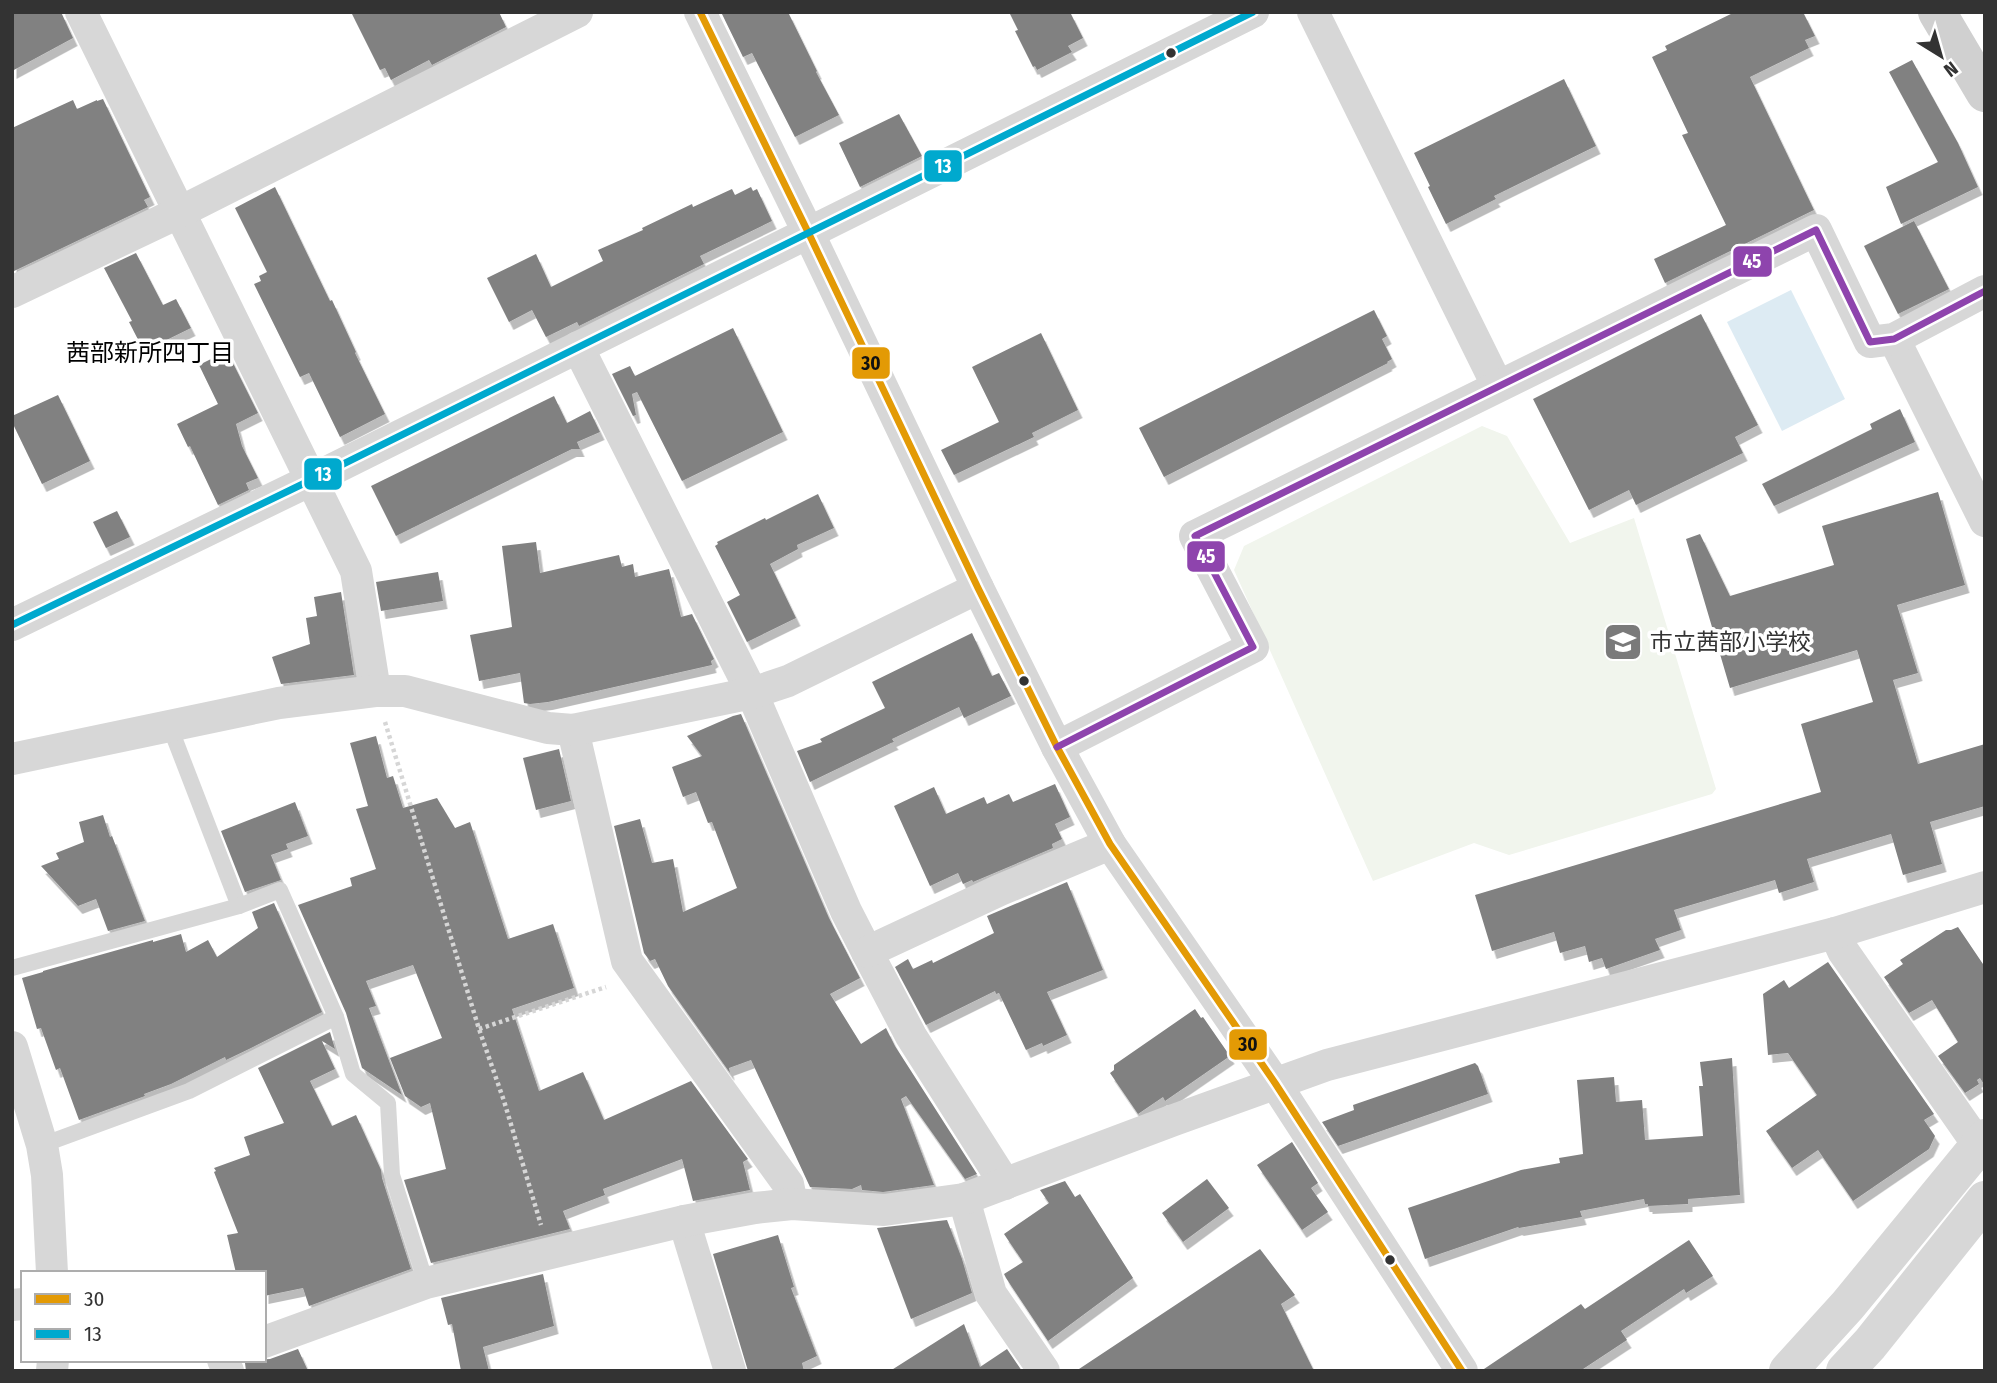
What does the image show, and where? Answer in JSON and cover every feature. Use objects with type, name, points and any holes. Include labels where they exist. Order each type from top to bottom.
[{"type":"main road","points":[[1937,12],[1985,93]]},
{"type":"street","points":[[81,12],[356,571],[375,691]]},
{"type":"street","points":[[12,292],[178,213],[577,12]]},
{"type":"street","points":[[700,12],[978,588],[1057,747],[1110,844],[1275,1083],[1462,1371]]},
{"type":"street","points":[[12,625],[311,480],[1253,12]]},
{"type":"street","points":[[1313,12],[1497,385]]},
{"type":"street","points":[[1057,747],[1253,647],[1195,536],[1497,385],[1816,230],[1870,342],[1894,339],[1985,291]]},
{"type":"street","points":[[1894,339],[1985,521]]},
{"type":"street","points":[[578,347],[752,693],[846,911],[911,1036],[1005,1184]]},
{"type":"street","points":[[12,759],[279,703],[375,691],[405,691],[548,728],[573,730],[752,693],[788,681],[978,588]]},
{"type":"street","points":[[573,730],[627,961],[788,1184],[792,1204]]},
{"type":"street","points":[[867,952],[1000,890],[1110,844]]},
{"type":"street","points":[[266,1341],[426,1283],[684,1221],[792,1204],[884,1210],[964,1199],[1327,1065],[1835,933],[1985,887]]},
{"type":"street","points":[[1788,1371],[1848,1305],[1982,1142],[1843,951],[1835,933]]},
{"type":"street","points":[[12,1046],[47,1175],[52,1271]]},
{"type":"street","points":[[964,1199],[991,1294],[1044,1371]]},
{"type":"street","points":[[1845,1371],[1870,1344],[1985,1200]]},
{"type":"street","points":[[684,1221],[730,1371]]},
{"type":"lane","points":[[170,727],[239,906]]},
{"type":"lane","points":[[12,968],[239,906],[280,890],[336,1017],[353,1074],[388,1103],[392,1175],[426,1283]]},
{"type":"lane","points":[[41,1145],[189,1091],[336,1017]]},
{"type":"path","points":[[375,691],[549,1253]]},
{"type":"path","points":[[479,1029],[637,977]]},
{"type":"shaded area","points":[[1791,290],[1845,399],[1782,431],[1727,322]]},
{"type":"shaded area","points":[[1482,426],[1507,436],[1570,543],[1634,518],[1716,789],[1712,794],[1509,855],[1474,843],[1373,881],[1234,570],[1244,546]]},
{"type":"building","points":[[12,12],[61,12],[73,38],[12,71]]},
{"type":"building","points":[[351,12],[499,12],[506,27],[432,65],[429,60],[391,80],[385,68],[380,70]]},
{"type":"building","points":[[721,12],[788,12],[839,115],[795,137],[752,53],[743,57]]},
{"type":"building","points":[[1009,12],[1070,12],[1083,38],[1068,46],[1072,52],[1037,70],[1015,31],[1018,30]]},
{"type":"building","points":[[1735,12],[1803,12],[1815,36],[1805,40],[1809,48],[1750,77],[1814,210],[1665,283],[1654,259],[1726,225],[1682,135],[1688,133],[1652,57],[1667,50],[1665,46]]},
{"type":"building","points":[[1912,60],[1958,143],[1978,187],[1901,224],[1886,187],[1938,162],[1889,72]]},
{"type":"building","points":[[1564,79],[1596,146],[1494,196],[1496,199],[1446,224],[1414,153]]},
{"type":"building","points":[[103,99],[150,197],[144,200],[148,207],[12,272],[12,128],[73,100],[77,109]]},
{"type":"building","points":[[899,114],[922,156],[860,187],[839,143]]},
{"type":"building","points":[[275,187],[385,414],[340,437],[309,373],[300,377],[254,284],[261,281],[259,276],[267,272],[235,208]]},
{"type":"building","points":[[751,187],[753,191],[757,189],[772,221],[700,256],[704,264],[579,326],[577,322],[546,337],[532,310],[509,322],[487,278],[536,254],[551,287],[603,261],[598,250],[643,230],[642,228],[692,204],[693,207],[732,189],[735,195]]},
{"type":"building","points":[[1914,221],[1949,289],[1898,314],[1864,246]]},
{"type":"building","points":[[136,253],[163,305],[176,299],[191,328],[144,351],[129,322],[132,321],[104,268]]},
{"type":"building","points":[[1374,310],[1387,336],[1382,339],[1392,359],[1388,363],[1164,477],[1139,428]]},
{"type":"building","points":[[1701,314],[1758,425],[1735,437],[1743,453],[1636,505],[1629,490],[1589,510],[1533,399]]},
{"type":"building","points":[[733,328],[783,432],[682,481],[637,392],[632,394],[636,415],[633,416],[612,374],[630,366],[635,376]]},
{"type":"building","points":[[1041,333],[1078,410],[1032,433],[1034,437],[954,475],[941,450],[999,422],[972,367]]},
{"type":"building","points":[[227,351],[258,413],[236,424],[242,446],[258,478],[246,483],[249,490],[218,505],[177,424],[218,404],[199,365]]},
{"type":"building","points":[[58,395],[90,461],[42,484],[12,422],[12,416]]},
{"type":"building","points":[[554,396],[567,423],[590,411],[600,432],[577,442],[580,449],[572,449],[396,536],[371,486]]},
{"type":"building","points":[[1900,409],[1915,442],[1774,506],[1762,484],[1872,429],[1870,424]]},
{"type":"building","points":[[1938,492],[1965,585],[1897,605],[1918,673],[1893,680],[1918,764],[1985,744],[1985,806],[1930,822],[1942,864],[1903,875],[1891,834],[1807,859],[1814,882],[1779,893],[1775,880],[1674,910],[1681,930],[1655,939],[1660,950],[1606,969],[1602,958],[1589,962],[1585,946],[1560,953],[1554,932],[1492,951],[1475,895],[1821,792],[1801,724],[1873,702],[1857,650],[1730,688],[1686,539],[1700,534],[1730,596],[1834,565],[1822,526]]},
{"type":"building","points":[[818,494],[834,528],[797,545],[798,549],[770,564],[796,618],[747,642],[727,602],[740,595],[715,546],[717,542]]},
{"type":"building","points":[[117,511],[130,537],[106,548],[93,522]]},
{"type":"building","points":[[536,542],[540,573],[619,555],[622,567],[633,564],[635,577],[669,569],[681,617],[692,614],[714,659],[711,661],[712,665],[530,704],[524,703],[520,673],[479,681],[470,635],[512,627],[502,546]]},
{"type":"building","points":[[438,572],[443,601],[381,611],[376,582]]},
{"type":"building","points":[[341,592],[354,675],[281,684],[272,657],[310,644],[306,618],[317,616],[314,597]]},
{"type":"building","points":[[972,633],[992,676],[999,673],[1011,696],[964,718],[959,707],[810,782],[797,751],[822,742],[820,739],[885,708],[872,682]]},
{"type":"building","points":[[741,714],[829,918],[860,978],[830,994],[861,1044],[886,1028],[977,1174],[965,1179],[906,1096],[901,1099],[934,1185],[883,1192],[862,1190],[861,1185],[852,1189],[810,1187],[751,1060],[729,1068],[730,1073],[668,986],[655,959],[650,961],[644,953],[614,826],[640,819],[652,863],[673,859],[683,912],[737,888],[712,822],[708,823],[696,792],[683,797],[672,767],[702,756],[687,736]]},
{"type":"building","points":[[376,736],[387,778],[393,776],[403,808],[437,798],[455,828],[470,822],[508,939],[553,924],[574,988],[512,1009],[539,1091],[583,1072],[604,1120],[691,1081],[748,1159],[743,1162],[750,1190],[693,1201],[682,1159],[603,1189],[605,1195],[563,1211],[570,1229],[431,1263],[404,1180],[446,1169],[430,1103],[421,1107],[405,1096],[390,1058],[442,1038],[413,965],[366,981],[376,1006],[369,1008],[402,1095],[362,1068],[346,1013],[298,905],[352,886],[350,878],[376,869],[356,809],[368,806],[350,743]]},
{"type":"building","points":[[559,749],[571,801],[536,810],[523,758]]},
{"type":"building","points":[[1055,784],[1070,817],[1055,824],[1062,839],[1052,844],[1053,848],[963,884],[958,873],[930,886],[894,806],[934,787],[946,814],[984,797],[987,804],[1009,794],[1013,802]]},
{"type":"building","points":[[295,802],[308,836],[286,844],[288,849],[271,855],[281,880],[245,892],[221,831]]},
{"type":"building","points":[[103,815],[145,921],[108,931],[96,899],[78,906],[41,866],[59,859],[56,853],[84,842],[79,822]]},
{"type":"building","points":[[1067,882],[1103,970],[1047,992],[1067,1035],[1026,1050],[999,993],[996,994],[995,991],[926,1025],[895,967],[908,959],[913,969],[932,960],[933,963],[994,933],[987,916]]},
{"type":"building","points":[[274,903],[322,1012],[226,1060],[225,1057],[171,1084],[144,1094],[145,1096],[79,1120],[60,1068],[56,1070],[41,1028],[37,1029],[22,978],[181,934],[186,952],[208,940],[217,957],[258,928],[252,912]]},
{"type":"building","points":[[1958,927],[1985,967],[1985,1086],[1980,1078],[1977,1080],[1979,1084],[1965,1093],[1938,1056],[1958,1042],[1932,1000],[1909,1013],[1884,977],[1903,964],[1900,960],[1946,930]]},
{"type":"building","points":[[1828,962],[1934,1114],[1924,1120],[1935,1136],[1929,1149],[1853,1201],[1818,1150],[1792,1168],[1766,1131],[1817,1095],[1788,1053],[1768,1055],[1763,994],[1784,980],[1789,988]]},
{"type":"building","points":[[1195,1009],[1230,1056],[1165,1101],[1163,1097],[1138,1114],[1110,1073],[1114,1070],[1114,1065]]},
{"type":"building","points":[[330,1032],[335,1049],[322,1041],[335,1069],[310,1081],[332,1126],[356,1115],[381,1170],[411,1269],[309,1306],[303,1288],[266,1296],[266,1271],[236,1271],[227,1235],[238,1233],[214,1168],[250,1155],[244,1137],[284,1123],[258,1068]]},
{"type":"building","points":[[1732,1058],[1740,1195],[1688,1199],[1688,1204],[1648,1206],[1644,1199],[1580,1211],[1582,1217],[1518,1227],[1425,1259],[1408,1208],[1521,1170],[1560,1163],[1559,1158],[1583,1154],[1577,1080],[1614,1077],[1616,1102],[1642,1100],[1645,1140],[1703,1136],[1700,1062]]},
{"type":"building","points":[[1475,1063],[1488,1094],[1338,1146],[1322,1122],[1354,1110],[1353,1105]]},
{"type":"building","points":[[1292,1142],[1318,1183],[1311,1188],[1328,1212],[1302,1230],[1257,1165]]},
{"type":"building","points":[[1207,1179],[1229,1208],[1183,1242],[1162,1213]]},
{"type":"building","points":[[1065,1181],[1075,1197],[1080,1194],[1133,1278],[1048,1341],[1004,1274],[1023,1262],[1004,1234],[1049,1203],[1040,1190]]},
{"type":"building","points":[[947,1220],[972,1293],[911,1319],[877,1228]]},
{"type":"building","points":[[778,1235],[794,1287],[791,1288],[817,1356],[802,1363],[804,1371],[748,1371],[713,1254]]},
{"type":"building","points":[[1689,1240],[1713,1276],[1686,1293],[1684,1289],[1621,1331],[1627,1340],[1580,1371],[1481,1371],[1581,1304],[1585,1309]]},
{"type":"building","points":[[1260,1249],[1295,1295],[1281,1304],[1314,1371],[1076,1371]]},
{"type":"building","points":[[543,1274],[554,1326],[483,1347],[489,1371],[461,1371],[452,1324],[448,1325],[441,1298]]},
{"type":"building","points":[[964,1324],[980,1367],[1007,1349],[1022,1371],[890,1371]]},
{"type":"building","points":[[298,1349],[308,1371],[246,1371],[247,1362],[266,1362],[266,1359]]},
{"type":"transit line","name":"30","points":[[700,12],[978,588],[1057,747],[1110,844],[1275,1083],[1462,1371]]},
{"type":"transit line","name":"13","points":[[12,625],[311,480],[1253,12]]},
{"type":"transit line","name":"45","points":[[1057,747],[1253,647],[1195,536],[1816,230],[1870,342],[1894,339],[1985,291]]},
{"type":"place","name":"市立茜部小学校","points":[[1623,642]]},
{"type":"district","name":"茜部新所四丁目","points":[[150,353]]}]
